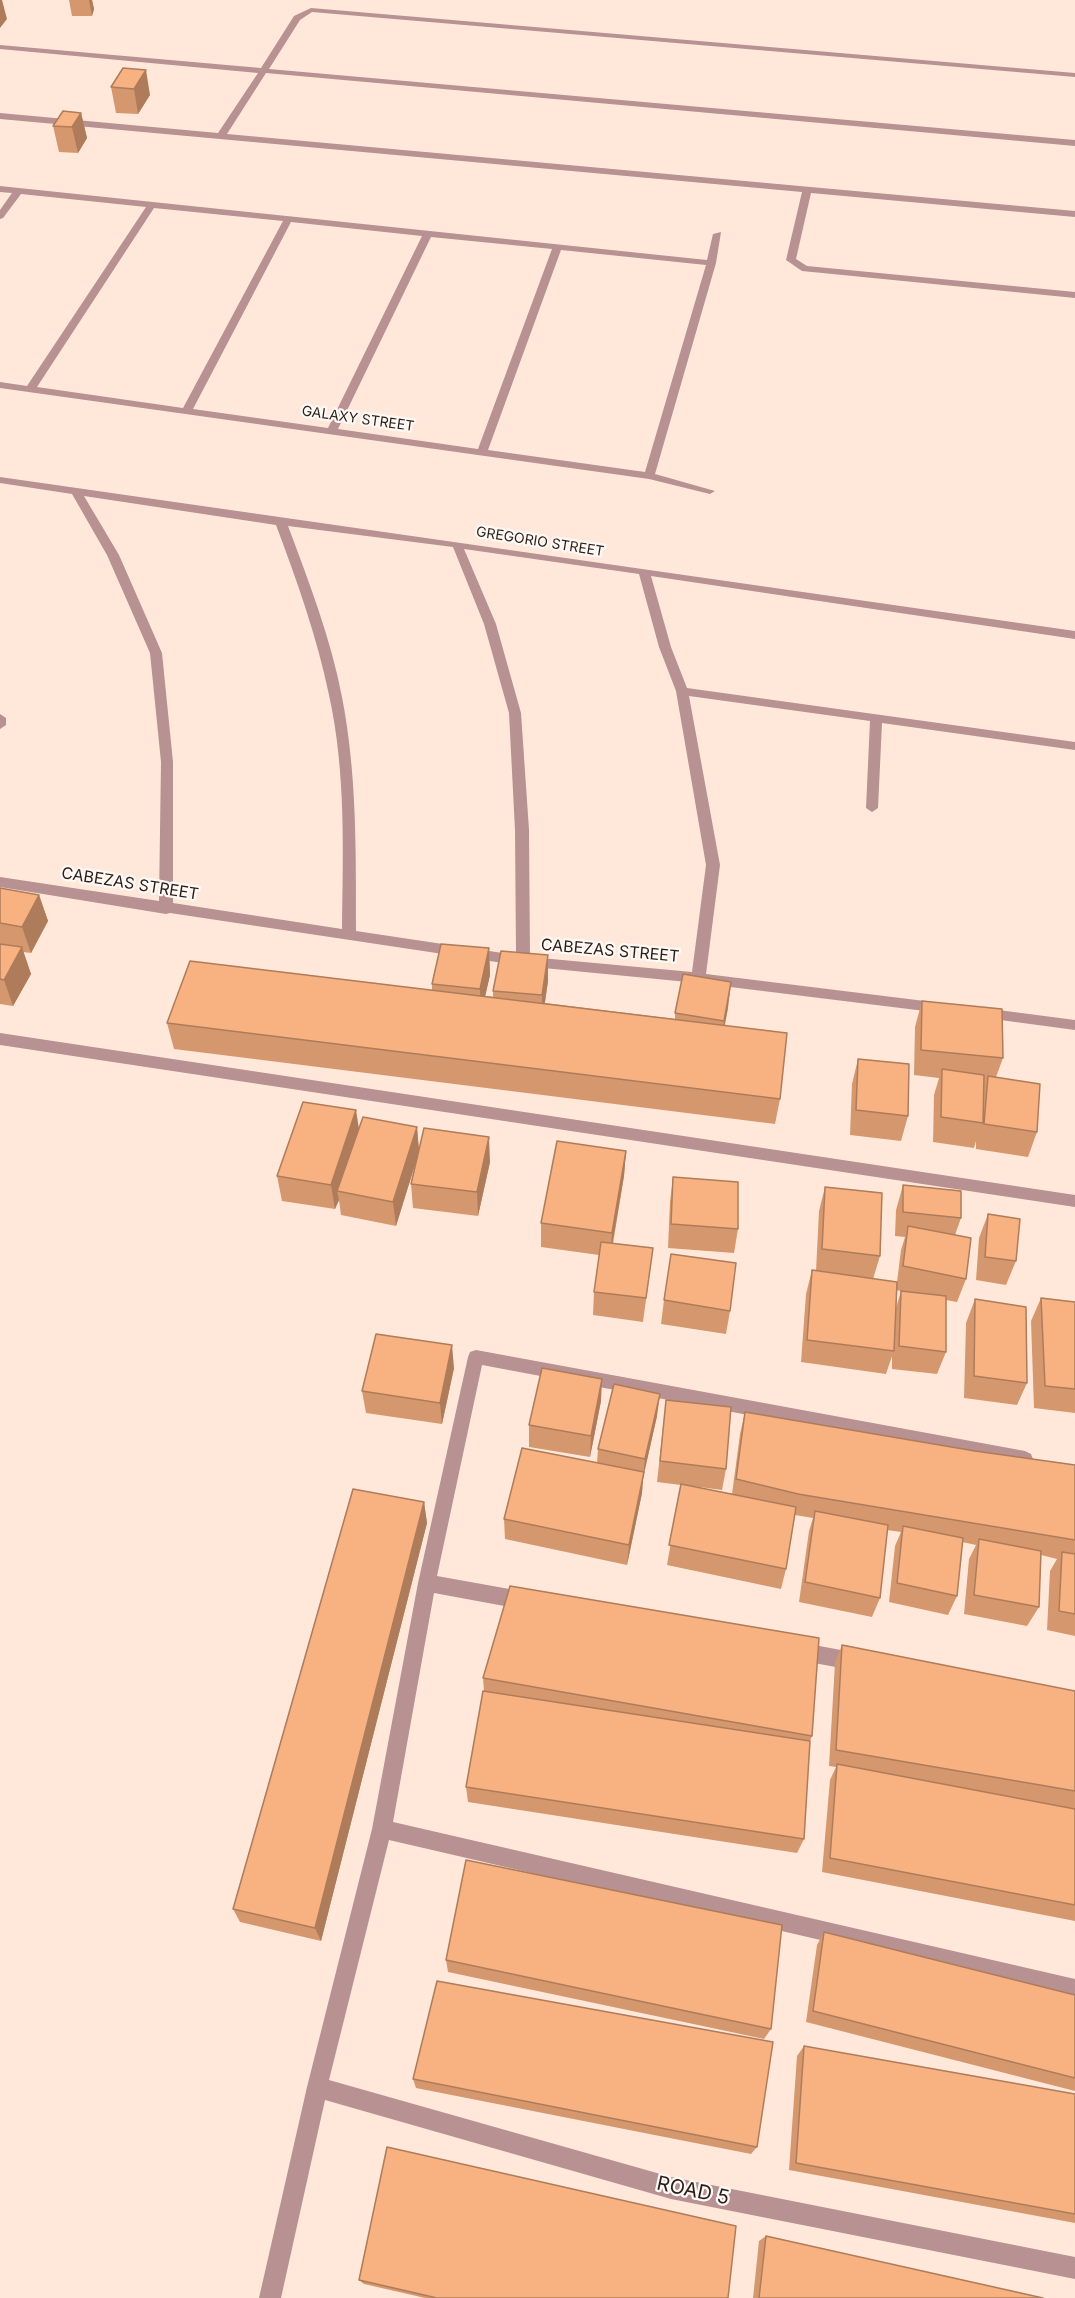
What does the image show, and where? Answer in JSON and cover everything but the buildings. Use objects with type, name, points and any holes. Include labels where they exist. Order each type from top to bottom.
[{"type":"street","points":[[221,136],[261,71],[301,13],[326,10],[1075,75]]},
{"type":"street","points":[[0,47],[1075,143]]},
{"type":"street","points":[[0,116],[1075,214]]},
{"type":"street","points":[[0,189],[711,263]]},
{"type":"street","points":[[807,190],[791,260],[806,269],[1075,295]]},
{"type":"street","points":[[0,216],[18,191]]},
{"type":"street","points":[[31,388],[152,204]]},
{"type":"street","points":[[187,410],[289,219]]},
{"type":"street","points":[[333,431],[428,233]]},
{"type":"street","points":[[649,476],[718,234]]},
{"type":"street","points":[[482,452],[558,247]]},
{"type":"street","name":"GALAXY STREET","points":[[0,385],[649,476],[710,491]]},
{"type":"street","name":"GREGORIO STREET","points":[[0,480],[281,522],[457,544],[1075,635]]},
{"type":"street","points":[[75,490],[113,555],[156,652],[167,762],[166,909]]},
{"type":"street","points":[[281,522],[312,607],[336,697],[350,807],[349,933]]},
{"type":"street","points":[[457,544],[490,624],[514,713],[522,831],[523,961]]},
{"type":"street","points":[[644,573],[664,646],[682,691],[713,865],[698,978]]},
{"type":"street","points":[[682,691],[1075,746]]},
{"type":"street","points":[[872,808],[876,717]]},
{"type":"street","points":[[0,718],[0,725]]},
{"type":"street","name":"CABEZAS STREET","points":[[0,882],[166,909],[349,933],[523,961],[698,978],[1075,1024]]},
{"type":"street","points":[[0,1038],[1075,1201]]},
{"type":"street","points":[[270,2298],[317,2087],[382,1829],[427,1583],[476,1357],[1040,1461]]},
{"type":"street","points":[[427,1583],[545,1605]]},
{"type":"street","points":[[780,1648],[875,1665]]},
{"type":"street","points":[[382,1829],[1075,1989]]},
{"type":"street","name":"ROAD 5","points":[[317,2087],[671,2188],[1075,2268]]}]
